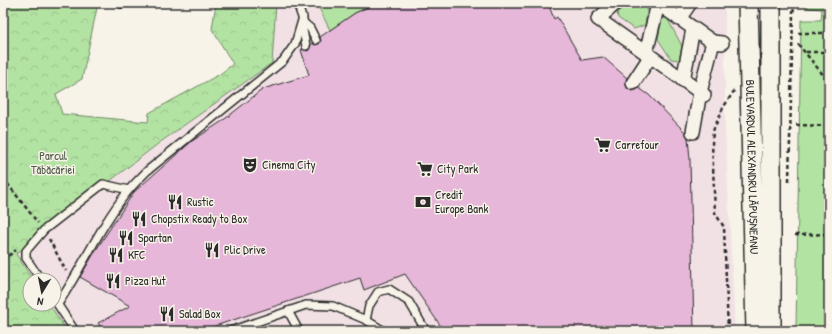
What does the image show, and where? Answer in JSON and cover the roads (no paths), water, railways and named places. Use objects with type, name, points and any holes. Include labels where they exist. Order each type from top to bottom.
[{"type":"main road","name":"BULEVARDUL ALEXANDRU LĂPUȘNEANU","points":[[771,3],[772,331]]},
{"type":"main road","points":[[771,43],[776,12],[780,3]]},
{"type":"main road","name":"BULEVARDUL ALEXANDRU LĂPUȘNEANU","points":[[744,6],[756,331]]},
{"type":"street","points":[[616,3],[598,19],[702,93]]},
{"type":"street","points":[[679,18],[690,3]]},
{"type":"street","points":[[633,83],[648,55],[657,4],[718,43],[702,93],[693,132]]},
{"type":"street","points":[[683,80],[694,29]]},
{"type":"lane","points":[[299,4],[303,20],[306,46]]},
{"type":"lane","points":[[303,20],[310,28],[316,40]]},
{"type":"lane","points":[[62,294],[72,282],[113,212],[129,190],[147,171],[283,61],[295,44],[303,20]]},
{"type":"lane","points":[[36,272],[26,258],[26,251],[44,230],[103,184],[129,190]]},
{"type":"lane","points":[[366,320],[369,306],[378,292],[389,289],[409,302],[426,331]]},
{"type":"lane","points":[[230,331],[306,305],[333,306],[366,320],[384,331]]},
{"type":"lane","points":[[62,311],[75,331]]},
{"type":"lane","points":[[288,311],[299,331]]},
{"type":"place","name":"Carrefour","points":[[603,145]]},
{"type":"place","name":"Cinema City","points":[[250,165]]},
{"type":"place","name":"City Park","points":[[425,169]]},
{"type":"place","name":"Rustic","points":[[175,202]]},
{"type":"place","name":"Credit Europe Bank","points":[[423,202]]},
{"type":"place","name":"Chopstix Ready to Box","points":[[139,219]]},
{"type":"place","name":"Spartan","points":[[126,238]]},
{"type":"place","name":"Plic Drive","points":[[212,250]]},
{"type":"place","name":"KFC","points":[[116,255]]},
{"type":"place","name":"Pizza Hut","points":[[113,281]]},
{"type":"place","name":"Salad Box","points":[[167,314]]},
{"type":"park label","name":"Parcul Tăbăcăriei","points":[[53,163]]}]
